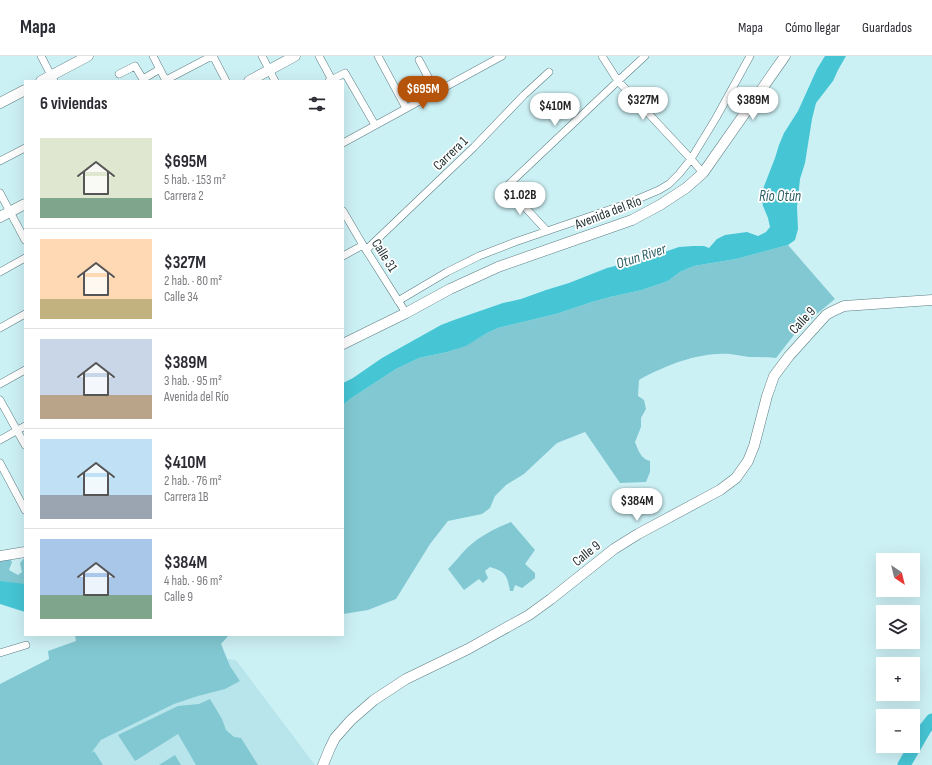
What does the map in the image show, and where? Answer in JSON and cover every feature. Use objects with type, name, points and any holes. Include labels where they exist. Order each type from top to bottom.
[{"type":"main road","points":[[52,78],[88,56]]},
{"type":"main road","points":[[252,80],[295,56]]},
{"type":"main road","name":"Avenida del Río","points":[[344,344],[406,313],[450,289],[498,267],[632,220],[667,201],[686,188],[702,173],[785,56]]},
{"type":"main road","points":[[0,103],[24,91]]},
{"type":"main road","points":[[0,217],[24,205]]},
{"type":"main road","name":"Calle 9","points":[[323,765],[335,738],[342,729],[374,700],[406,679],[468,649],[529,615],[614,549],[638,534],[720,490],[736,478],[748,460],[754,446],[767,396],[774,376],[789,356],[826,315],[844,306],[932,300]]},
{"type":"main road","points":[[0,556],[24,552]]},
{"type":"street","points":[[40,56],[52,78]]},
{"type":"street","points":[[153,56],[166,80]]},
{"type":"street","points":[[168,80],[212,56],[225,80]]},
{"type":"street","points":[[262,56],[275,80]]},
{"type":"street","points":[[319,56],[331,80],[345,73],[375,125]]},
{"type":"street","points":[[378,56],[406,108]]},
{"type":"street","points":[[345,142],[502,56]]},
{"type":"street","points":[[602,56],[618,80],[691,159],[702,173]]},
{"type":"street","points":[[547,231],[506,187],[645,56]]},
{"type":"street","points":[[398,301],[447,272],[479,256],[626,204],[659,190],[669,184],[691,159],[716,118],[750,56]]},
{"type":"street","points":[[419,60],[436,92]]},
{"type":"street","points":[[119,74],[135,66],[143,80],[160,69]]},
{"type":"street","name":"Carrera 1","points":[[344,256],[365,248],[474,148],[549,72]]},
{"type":"street","points":[[0,160],[24,148]]},
{"type":"street","points":[[0,193],[24,238]]},
{"type":"street","name":"Calle 31","points":[[344,212],[406,313]]},
{"type":"street","points":[[0,272],[24,259]]},
{"type":"street","points":[[0,328],[24,315]]},
{"type":"street","points":[[0,384],[24,371]]},
{"type":"street","points":[[0,400],[24,443]]},
{"type":"street","points":[[0,440],[24,427]]},
{"type":"street","points":[[0,463],[24,508]]},
{"type":"street","points":[[0,653],[26,645]]},
{"type":"shaded area","points":[[788,245],[835,299],[794,335],[776,358],[749,357],[730,354],[706,355],[695,357],[660,369],[639,380],[638,396],[644,400],[646,409],[641,418],[641,427],[635,442],[642,456],[650,461],[650,472],[646,482],[620,483],[585,432],[557,443],[524,474],[506,485],[495,496],[490,508],[482,514],[448,521],[430,544],[396,599],[368,610],[344,614],[344,404],[396,369],[419,358],[447,352],[465,346],[498,328],[556,314],[610,297],[642,290],[668,281],[680,272],[694,266],[736,259]]},
{"type":"shaded area","points":[[511,522],[535,550],[525,564],[535,573],[535,578],[522,588],[515,585],[513,591],[510,591],[505,575],[490,567],[485,571],[488,578],[483,583],[479,579],[464,590],[448,569],[467,548],[482,536]]},
{"type":"shaded area","points":[[24,558],[24,587],[0,582],[0,560],[10,559],[12,562],[9,570],[18,575],[22,572],[20,563]]},
{"type":"shaded area","points":[[75,636],[228,636],[221,644],[230,666],[240,681],[225,689],[174,704],[101,740],[91,753],[94,751],[103,765],[0,765],[0,684],[49,659],[48,651],[76,641]]},
{"type":"shaded area","points":[[227,659],[236,660],[315,765],[89,765],[89,755],[101,740],[174,704],[240,681]]},
{"type":"shaded area","points":[[210,699],[222,719],[226,730],[234,737],[241,738],[258,765],[196,765],[178,734],[135,761],[118,735],[178,706],[199,704]]},
{"type":"shaded area","points":[[175,755],[181,765],[159,765]]},
{"type":"water","name":"Río Otún","points":[[825,56],[846,56],[833,81],[816,103],[805,163],[800,179],[797,207],[798,229],[795,240],[788,245],[736,259],[694,266],[680,272],[668,281],[642,290],[610,297],[556,314],[498,328],[466,346],[419,358],[396,369],[344,404],[344,382],[382,358],[441,325],[503,303],[521,299],[569,283],[607,268],[647,258],[679,247],[704,246],[709,248],[717,239],[725,235],[747,232],[758,236],[766,232],[770,227],[763,206],[761,194],[784,133],[798,111],[817,69]]},
{"type":"water","points":[[0,581],[24,584],[24,612],[0,604]]},
{"type":"waterway","points":[[904,765],[932,720]]},
{"type":"water label","name":"Otun River","points":[[641,256]]}]
